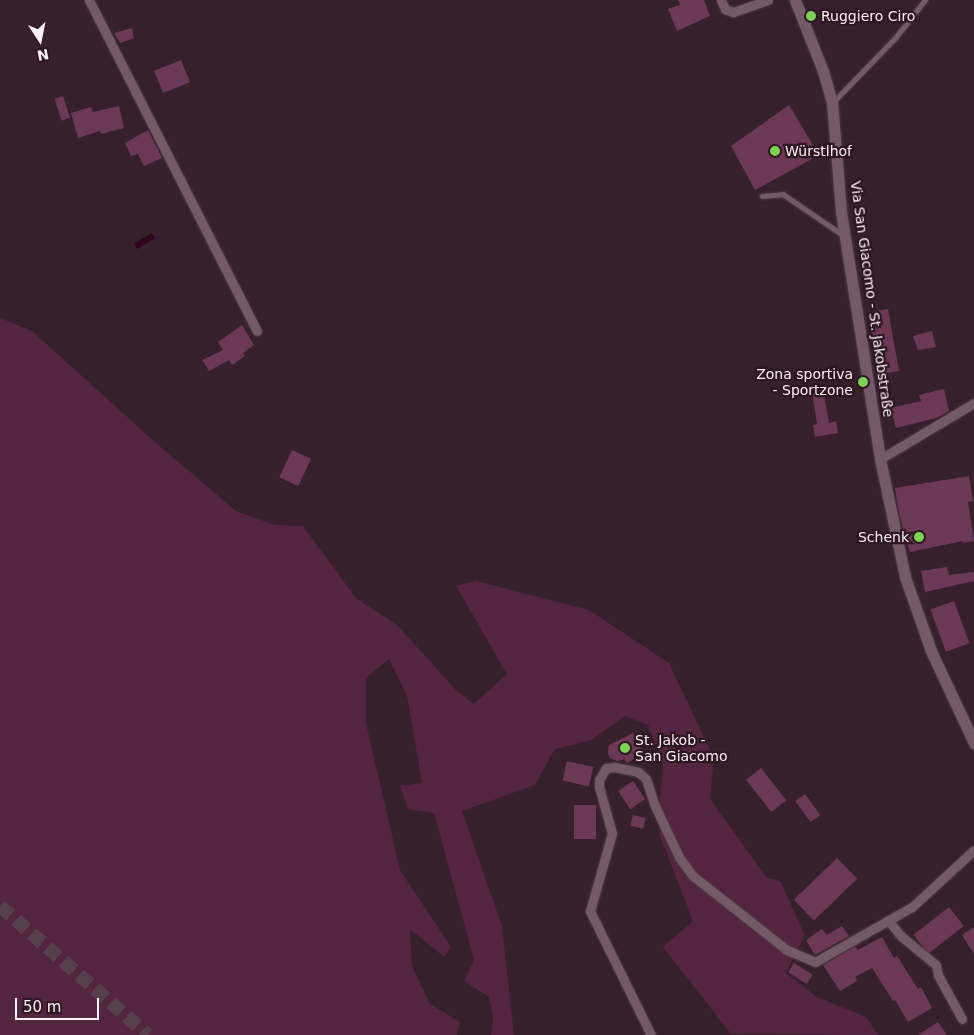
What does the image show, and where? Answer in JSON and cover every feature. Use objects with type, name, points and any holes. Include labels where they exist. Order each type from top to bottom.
[{"type":"street","points":[[89,0],[257,331]]},
{"type":"street","points":[[721,0],[725,9],[733,12],[768,0]]},
{"type":"street","name":"Via San Giacomo - St. Jakobstraße","points":[[795,0],[823,71],[832,102],[845,237],[880,459],[905,577],[931,651],[974,742]]},
{"type":"street","points":[[880,459],[974,403]]},
{"type":"street","points":[[651,1035],[590,911],[612,833],[599,787],[599,780],[606,768],[615,767],[638,772],[646,779],[654,804],[680,857],[693,876],[793,954],[815,962],[912,907],[974,850]]},
{"type":"street","points":[[888,920],[901,936],[936,965],[938,975],[962,1019]]},
{"type":"lane","points":[[832,102],[896,37],[925,0]]},
{"type":"lane","points":[[762,196],[783,194],[845,237]]},
{"type":"shaded area","points":[[152,233],[155,238],[137,249],[134,244]]},
{"type":"shaded area","points":[[0,318],[32,331],[155,442],[236,511],[275,525],[303,526],[356,598],[397,625],[456,690],[474,704],[507,674],[456,586],[476,581],[589,610],[669,663],[714,758],[710,799],[767,878],[780,881],[805,935],[786,973],[817,997],[866,1017],[878,1035],[731,1034],[663,947],[693,921],[660,836],[658,818],[663,765],[648,725],[625,716],[591,740],[555,749],[535,785],[462,811],[502,926],[514,1035],[491,1035],[493,1017],[489,997],[464,981],[474,960],[434,813],[408,809],[400,786],[422,783],[407,696],[389,659],[366,678],[366,723],[400,870],[451,947],[444,957],[410,929],[412,966],[430,1004],[460,1022],[457,1035],[0,1035]]},
{"type":"building","points":[[678,0],[704,0],[710,16],[677,31],[668,9],[680,5]]},
{"type":"building","points":[[132,28],[134,38],[120,43],[114,33]]},
{"type":"building","points":[[181,60],[190,82],[163,93],[154,71]]},
{"type":"building","points":[[63,96],[70,118],[62,121],[54,99]]},
{"type":"building","name":"Würstlhof","points":[[789,105],[819,155],[755,190],[731,146]]},
{"type":"building","points":[[119,106],[124,128],[101,134],[100,131],[78,138],[71,113],[91,107],[93,112]]},
{"type":"building","points":[[148,130],[162,158],[144,166],[138,154],[131,156],[125,143]]},
{"type":"building","points":[[888,309],[899,371],[879,375],[868,312]]},
{"type":"building","points":[[242,325],[254,345],[243,353],[245,356],[232,365],[229,360],[209,371],[202,360],[223,350],[218,342]]},
{"type":"building","points":[[932,331],[936,347],[918,350],[913,336]]},
{"type":"building","points":[[823,389],[829,423],[836,421],[838,433],[815,437],[813,425],[817,424],[812,391]]},
{"type":"building","points":[[944,389],[949,411],[936,418],[896,428],[891,408],[921,401],[919,395]]},
{"type":"building","points":[[292,450],[311,459],[298,486],[279,477]]},
{"type":"building","points":[[969,476],[973,501],[968,502],[974,541],[963,543],[963,541],[910,552],[900,518],[895,488]]},
{"type":"building","points":[[947,567],[949,575],[974,572],[974,581],[925,592],[921,571]]},
{"type":"building","points":[[954,601],[969,643],[946,652],[931,610]]},
{"type":"building","name":"St. Jakob - San Giacomo","points":[[633,733],[642,751],[635,755],[636,758],[627,763],[624,759],[618,761],[610,758],[608,753],[609,745]]},
{"type":"building","points":[[567,761],[593,767],[589,787],[563,780]]},
{"type":"building","points":[[761,768],[786,800],[771,812],[746,780]]},
{"type":"building","points":[[633,781],[645,799],[630,809],[618,791]]},
{"type":"building","points":[[805,794],[820,815],[811,822],[795,801]]},
{"type":"building","points":[[574,805],[596,805],[596,839],[574,839]]},
{"type":"building","points":[[633,815],[646,818],[643,829],[631,826]]},
{"type":"building","points":[[837,858],[857,879],[814,921],[794,900]]},
{"type":"building","points":[[949,907],[964,926],[928,954],[914,935]]},
{"type":"building","points":[[842,926],[849,936],[815,955],[806,940],[822,929],[827,935]]},
{"type":"building","points":[[974,927],[974,954],[962,935]]},
{"type":"building","points":[[882,937],[894,958],[897,956],[918,989],[921,987],[932,1008],[908,1022],[872,968],[855,977],[857,981],[840,991],[823,965],[855,946],[858,950]]},
{"type":"building","points":[[794,963],[813,975],[807,984],[788,972]]},
{"type":"building","points":[[938,1022],[947,1035],[918,1035]]},
{"type":"tunnel","points":[[0,906],[148,1035]]},
{"type":"place","name":"Ruggiero Ciro","points":[[811,16]]},
{"type":"place","name":"Würstlhof","points":[[775,151]]},
{"type":"place","name":"Zona sportiva - Sportzone","points":[[863,382]]},
{"type":"place","name":"Schenk","points":[[919,537]]},
{"type":"place","name":"St. Jakob - San Giacomo","points":[[625,748]]}]
